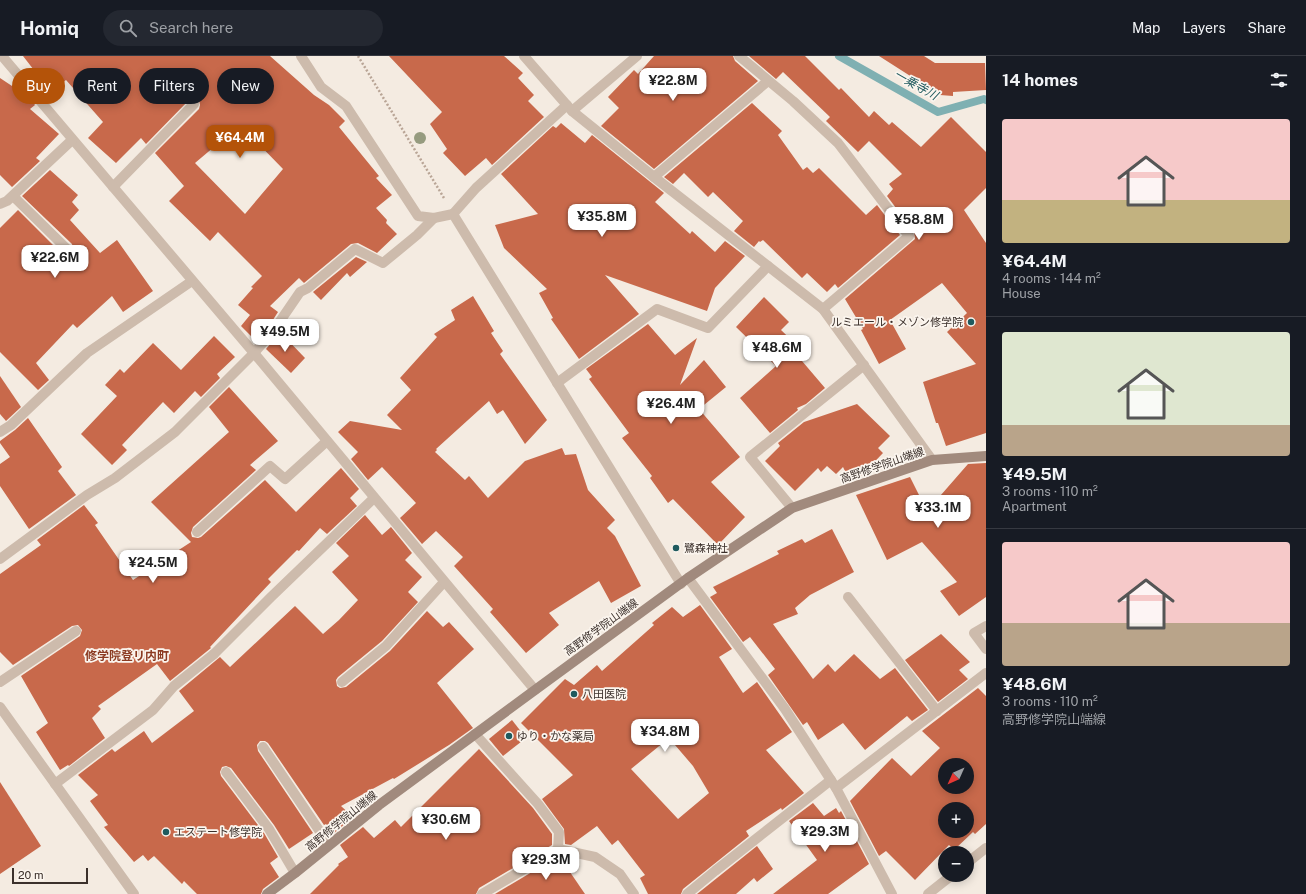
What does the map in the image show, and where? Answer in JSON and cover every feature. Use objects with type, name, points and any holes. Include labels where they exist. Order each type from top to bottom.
[{"type":"main road","name":"高野修学院山端線","points":[[267,894],[379,805],[475,734],[684,581],[792,508],[932,460],[986,456]]},
{"type":"street","points":[[2,56],[535,690]]},
{"type":"street","points":[[301,56],[321,87],[346,106],[418,216],[434,218],[453,214],[476,188],[570,108],[637,56]]},
{"type":"street","points":[[524,56],[570,108],[654,177],[823,309],[932,460]]},
{"type":"street","points":[[739,56],[793,101],[838,143],[909,236],[823,309]]},
{"type":"street","points":[[654,177],[768,81]]},
{"type":"street","points":[[113,187],[194,104]]},
{"type":"street","points":[[0,204],[7,202],[72,140]]},
{"type":"street","points":[[13,196],[67,250]]},
{"type":"street","points":[[453,214],[556,383],[684,581],[785,709],[834,784],[892,894]]},
{"type":"street","points":[[0,559],[87,495],[115,478],[175,432],[254,354],[274,330],[300,292],[308,288],[355,249],[383,263],[417,235],[434,218]]},
{"type":"street","points":[[556,383],[656,309],[708,328],[768,266]]},
{"type":"street","points":[[0,432],[11,425],[87,353],[192,281]]},
{"type":"street","points":[[792,508],[750,457],[864,365]]},
{"type":"street","points":[[197,532],[270,466],[285,479],[327,441]]},
{"type":"street","points":[[55,784],[153,710],[174,686],[214,654],[374,498]]},
{"type":"street","points":[[342,682],[386,646],[444,582]]},
{"type":"street","points":[[848,597],[937,711]]},
{"type":"street","points":[[986,626],[974,633],[986,649]]},
{"type":"street","points":[[0,682],[76,630]]},
{"type":"street","points":[[687,894],[714,871],[937,711],[986,673]]},
{"type":"street","points":[[0,707],[134,894]]},
{"type":"street","points":[[475,734],[538,804],[555,826],[559,832],[558,849]]},
{"type":"street","points":[[263,747],[329,845]]},
{"type":"street","points":[[226,772],[269,829],[295,873]]},
{"type":"street","points":[[974,857],[986,848]]},
{"type":"street","points":[[482,894],[558,849],[595,857],[620,874],[634,894]]},
{"type":"street","points":[[928,894],[943,882]]},
{"type":"path","points":[[358,56],[453,214]]},
{"type":"building","points":[[23,56],[270,56],[314,95],[329,105],[345,121],[339,127],[379,176],[376,178],[392,195],[376,208],[387,220],[386,223],[397,234],[377,253],[358,243],[351,244],[304,283],[299,278],[270,306],[278,312],[269,326],[256,341],[241,326],[250,315],[238,305],[253,288],[251,287],[262,276],[218,232],[210,241],[169,201],[184,186],[155,153],[199,109],[200,104],[209,104],[209,68],[139,68],[139,104],[185,104],[146,144],[141,138],[116,163],[88,138],[103,122],[87,104],[131,104],[131,68],[73,68],[73,88],[66,80],[65,81],[65,68],[32,68]],"holes":[[[240,125],[283,169],[245,214],[195,163]]]},
{"type":"building","points":[[389,56],[504,56],[523,73],[518,78],[534,95],[528,101],[544,117],[492,165],[486,158],[465,176],[443,153],[447,149],[430,124],[442,112]]},
{"type":"building","points":[[654,56],[733,56],[735,61],[758,81],[654,169],[601,126],[619,108],[608,97],[634,70],[638,74]]},
{"type":"building","points":[[749,56],[805,56],[839,90],[841,88],[869,117],[874,111],[889,125],[892,122],[921,147],[951,117],[986,152],[986,188],[964,210],[986,243],[986,433],[946,446],[938,423],[936,423],[923,382],[976,364],[947,332],[967,313],[942,283],[890,320],[906,349],[879,364],[861,330],[863,329],[845,299],[915,239],[914,232],[887,196],[893,189],[889,184],[902,174],[869,141],[858,152],[826,121],[830,117],[783,72],[776,79]]},
{"type":"building","points":[[879,56],[924,56],[935,63],[985,63],[986,90],[953,92],[953,96],[940,95]]},
{"type":"building","points":[[0,78],[12,86],[12,104],[34,104],[30,109],[59,134],[36,158],[40,161],[12,187],[0,175]]},
{"type":"building","points":[[752,103],[782,131],[778,135],[803,170],[807,167],[813,173],[819,168],[866,215],[877,205],[900,235],[838,288],[835,284],[827,292],[807,273],[802,278],[763,240],[760,242],[759,241],[754,247],[734,231],[743,221],[713,192],[708,197],[684,173],[673,184],[664,177]]},
{"type":"building","points":[[561,123],[585,143],[592,135],[664,193],[655,202],[690,234],[692,231],[715,252],[725,241],[745,256],[715,288],[707,311],[605,275],[639,314],[579,359],[551,319],[553,318],[539,293],[547,289],[504,248],[495,225],[538,214],[501,174],[553,126],[556,128]]},
{"type":"building","points":[[50,170],[78,195],[72,202],[79,210],[70,220],[100,253],[117,240],[153,291],[123,312],[112,296],[77,328],[73,324],[36,363],[49,380],[38,390],[0,352],[0,228],[18,210],[62,254],[68,255],[72,253],[72,244],[22,196]]},
{"type":"building","points":[[356,257],[367,262],[350,277],[347,273],[321,300],[313,292]]},
{"type":"building","points":[[473,296],[494,331],[491,333],[503,351],[500,354],[547,420],[525,444],[503,410],[497,414],[489,401],[436,449],[437,450],[435,452],[465,480],[469,476],[488,498],[525,461],[562,448],[565,455],[576,454],[588,490],[615,520],[607,528],[615,536],[641,586],[611,603],[599,581],[549,613],[559,625],[526,653],[490,612],[493,609],[454,566],[463,557],[436,531],[422,544],[400,518],[416,503],[382,467],[368,480],[351,459],[358,452],[338,432],[350,421],[402,430],[387,415],[411,390],[400,378],[437,337],[434,334],[455,320],[451,310]]},
{"type":"building","points":[[764,297],[789,322],[781,330],[808,356],[802,361],[825,388],[806,404],[797,408],[798,410],[770,433],[740,398],[776,366],[736,327]]},
{"type":"building","points":[[648,324],[675,355],[697,338],[680,385],[704,360],[726,387],[699,409],[740,457],[711,482],[745,517],[718,545],[673,499],[668,503],[650,478],[652,476],[622,438],[629,433],[589,379],[592,377],[586,369]]},
{"type":"building","points":[[280,332],[305,358],[291,373],[266,349]]},
{"type":"building","points":[[214,336],[235,357],[217,374],[220,378],[201,397],[195,391],[174,413],[163,402],[122,445],[127,450],[112,465],[81,434],[117,396],[105,385],[120,369],[124,373],[153,343],[181,370]]},
{"type":"building","points":[[0,376],[21,407],[6,421],[0,414]]},
{"type":"building","points":[[229,387],[278,441],[250,465],[256,470],[193,527],[191,533],[192,537],[201,537],[265,480],[296,512],[341,468],[359,489],[350,498],[357,506],[327,534],[320,528],[299,551],[297,550],[268,579],[271,582],[210,647],[211,648],[170,681],[157,664],[98,706],[101,709],[92,718],[105,738],[69,766],[68,765],[60,770],[36,732],[48,723],[21,676],[80,636],[82,630],[78,625],[72,626],[13,665],[0,652],[0,574],[41,545],[37,540],[84,505],[98,523],[95,525],[133,580],[191,542],[151,502],[229,432],[209,407]]},
{"type":"building","points":[[857,404],[890,436],[878,448],[883,453],[858,479],[850,481],[843,467],[836,474],[827,466],[821,472],[818,468],[795,491],[765,461],[780,446],[778,443],[804,422]]},
{"type":"building","points":[[28,418],[62,467],[58,471],[76,495],[29,529],[0,486],[0,464],[10,457],[0,441]]},
{"type":"building","points":[[986,463],[986,597],[959,616],[940,591],[957,582],[922,542],[887,560],[856,495],[910,477],[927,511],[968,464]]},
{"type":"building","points":[[365,515],[382,535],[391,527],[412,553],[405,560],[422,577],[408,592],[418,602],[382,641],[338,677],[336,680],[337,686],[340,688],[346,687],[390,651],[427,611],[443,627],[449,622],[474,649],[437,683],[473,728],[449,745],[394,779],[393,778],[341,806],[353,817],[333,834],[326,824],[324,825],[268,743],[265,741],[260,741],[257,745],[258,751],[313,833],[289,849],[274,825],[231,768],[226,766],[222,767],[220,772],[221,776],[264,833],[278,857],[270,863],[279,877],[263,889],[261,894],[197,894],[184,881],[182,884],[154,856],[148,861],[143,855],[134,862],[104,827],[108,825],[90,801],[98,795],[78,775],[112,749],[115,752],[144,731],[152,743],[194,711],[179,691],[220,657],[230,667],[295,606],[323,634],[339,620],[358,600],[332,572],[349,556],[336,543]]},
{"type":"building","points":[[832,529],[854,572],[810,595],[795,608],[798,614],[773,624],[813,679],[828,664],[835,672],[854,654],[880,679],[895,668],[928,710],[912,721],[907,716],[865,750],[843,723],[818,740],[807,722],[803,725],[768,675],[775,669],[750,637],[743,642],[710,597],[717,593],[713,587],[779,554],[777,551],[802,539],[805,543]]},
{"type":"building","points":[[700,605],[732,649],[719,657],[743,693],[757,682],[792,732],[766,750],[804,793],[782,810],[781,808],[746,831],[749,836],[683,889],[681,894],[648,894],[640,878],[645,875],[618,840],[612,845],[597,826],[571,845],[565,844],[564,829],[542,799],[573,775],[521,723],[565,679],[574,685],[597,665],[602,671],[654,625],[652,623],[672,607],[683,617]],"holes":[[[669,738],[693,766],[709,793],[678,819],[631,769]]]},
{"type":"building","points":[[941,634],[970,662],[959,670],[968,679],[938,702],[905,660]]},
{"type":"building","points":[[978,688],[986,696],[986,824],[975,834],[974,833],[974,802],[938,802],[938,838],[967,838],[958,846],[938,846],[938,856],[915,880],[886,851],[879,856],[850,801],[892,758],[911,776],[940,748],[922,731]]},
{"type":"building","name":"ゆり・かな薬局","points":[[512,720],[526,738],[503,756],[489,739]]},
{"type":"building","points":[[479,749],[533,808],[552,834],[552,845],[479,888],[476,894],[310,894],[339,865],[338,864],[348,857],[340,845],[363,827],[374,838],[395,820],[401,827]]},
{"type":"building","points":[[0,782],[41,846],[0,874]]},
{"type":"building","points":[[813,803],[824,816],[836,808],[839,813],[841,811],[869,864],[828,894],[773,894],[817,860],[789,821]]},
{"type":"building","points":[[757,846],[773,869],[757,882],[754,878],[736,894],[697,894]]},
{"type":"building","points":[[559,856],[585,894],[495,894]]},
{"type":"waterway","name":"一乗寺川","points":[[839,56],[938,112],[984,99],[986,100]]},
{"type":"place","name":"ルミエール・メゾン修学院","points":[[971,322]]},
{"type":"place","name":"鷺森神社","points":[[676,548]]},
{"type":"place","name":"八田医院","points":[[574,694]]},
{"type":"place","name":"ゆり・かな薬局","points":[[509,736]]},
{"type":"place","name":"エステート修学院","points":[[166,832]]},
{"type":"district","name":"修学院登リ内町","points":[[127,656]]}]
